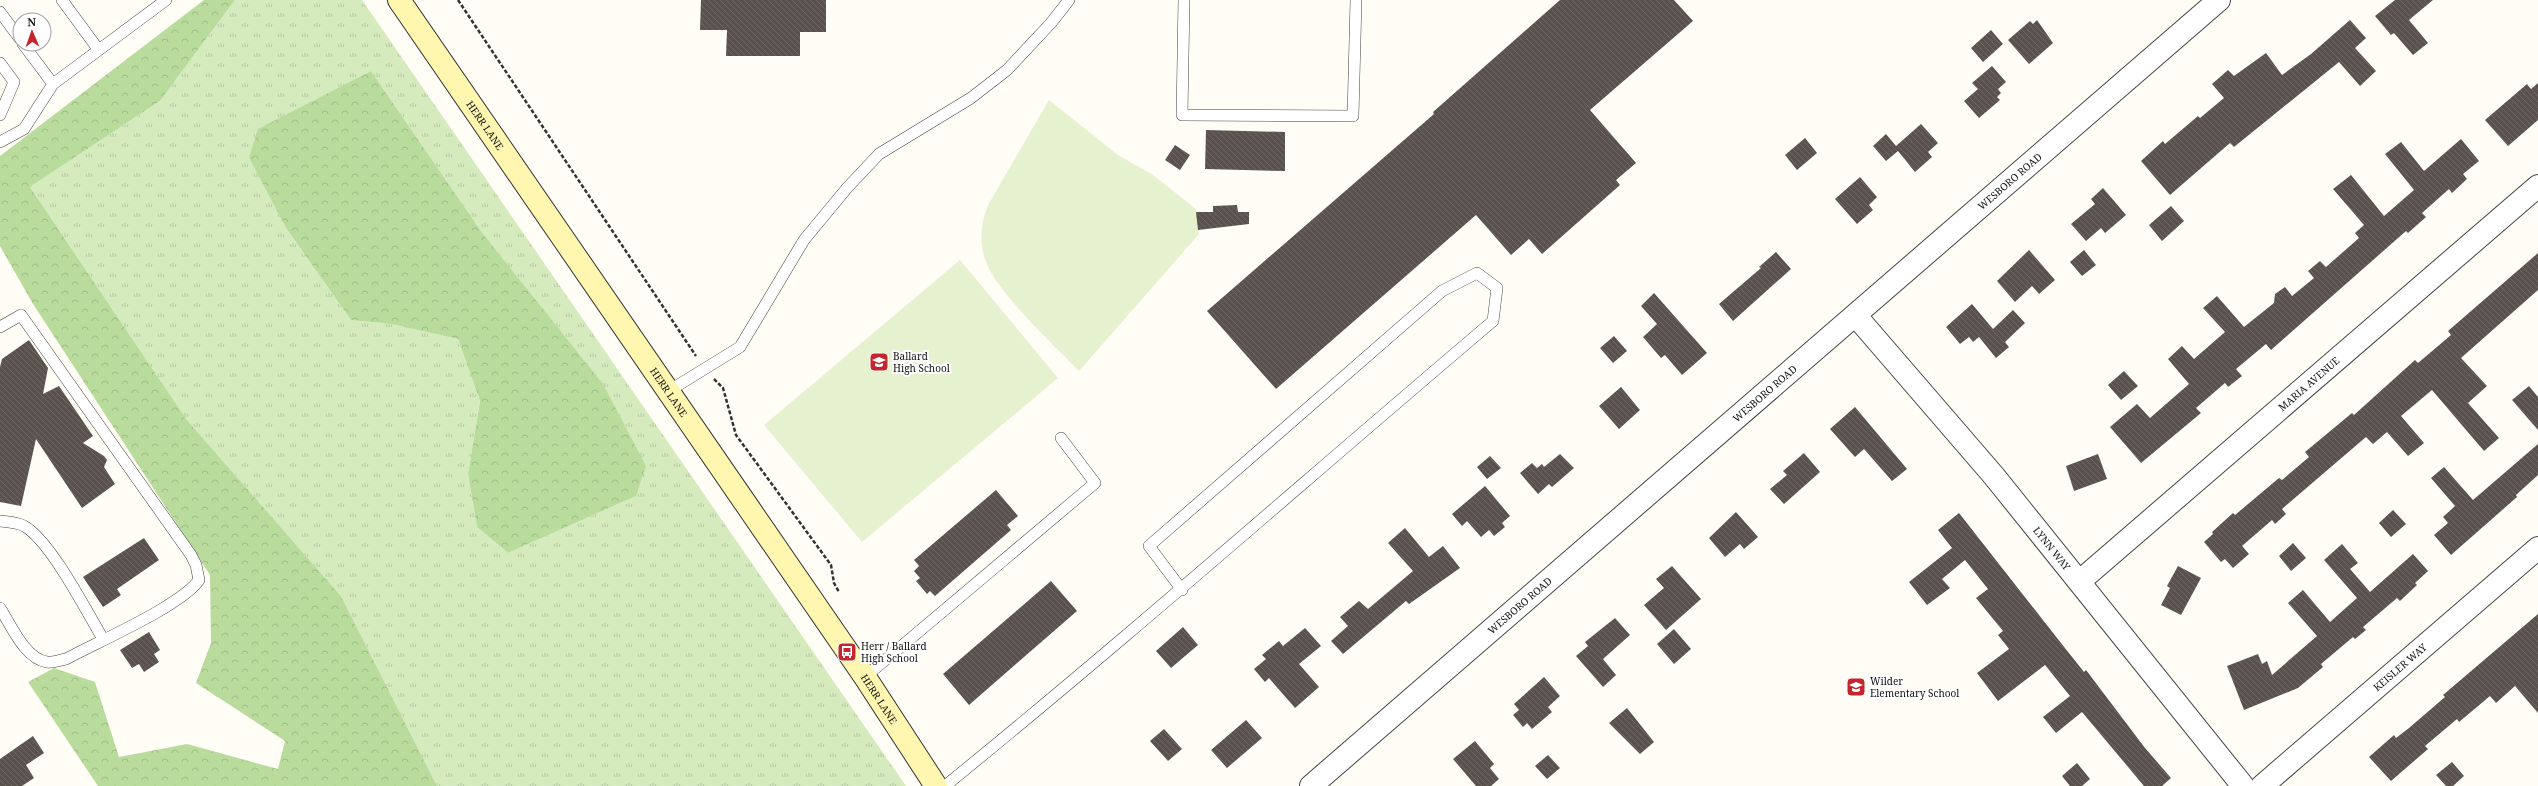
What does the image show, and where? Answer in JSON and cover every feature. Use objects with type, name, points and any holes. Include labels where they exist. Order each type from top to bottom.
[{"type":"main road","name":"HERR LANE","points":[[399,0],[865,677],[936,786]]},
{"type":"street","name":"WESBORO ROAD","points":[[1311,786],[1856,316],[2219,0]]},
{"type":"street","name":"MARIA AVENUE","points":[[2080,581],[2538,186]]},
{"type":"street","name":"LYNN WAY","points":[[1856,316],[1994,476],[2080,581],[2243,786]]},
{"type":"street","name":"KEISLER WAY","points":[[2262,786],[2538,548]]},
{"type":"lane","points":[[62,0],[98,49]]},
{"type":"lane","points":[[0,142],[24,129],[53,84],[98,49],[166,0]]},
{"type":"lane","points":[[668,392],[706,370],[740,347],[804,240],[847,188],[880,154],[971,98],[1007,70],[1051,23],[1069,0]]},
{"type":"lane","points":[[1184,0],[1182,115],[1353,116],[1356,0]]},
{"type":"lane","points":[[0,12],[12,28]]},
{"type":"lane","points":[[29,52],[53,84]]},
{"type":"lane","points":[[0,63],[14,82],[0,115]]},
{"type":"lane","points":[[945,786],[1182,590],[1323,465],[1493,321],[1497,288],[1477,273],[1442,290],[1149,546],[1182,590]]},
{"type":"lane","points":[[0,608],[20,642],[38,660],[49,662],[66,659],[174,602],[192,589],[199,580],[196,565],[21,315],[2,323]]},
{"type":"lane","points":[[865,677],[1095,482],[1061,438]]},
{"type":"lane","points":[[0,521],[11,522],[25,527],[42,543],[103,639]]},
{"type":"path","points":[[458,0],[706,370],[723,388],[736,435],[831,565],[834,583],[839,592]]},
{"type":"green space","points":[[204,0],[235,0],[160,101],[30,187],[187,420],[341,596],[437,786],[98,786],[28,682],[54,668],[95,682],[119,757],[187,744],[278,769],[285,741],[196,683],[211,643],[210,575],[33,304],[0,246],[0,156]]},
{"type":"green space","points":[[235,0],[362,0],[906,786],[437,786],[341,596],[187,420],[30,187],[160,101]],"holes":[[[371,71],[483,234],[636,496],[508,553],[477,527],[468,474],[480,401],[458,339],[391,324],[351,320],[286,228],[249,158]]]},
{"type":"green space","points":[[371,71],[483,234],[603,384],[646,466],[636,496],[508,553],[477,527],[468,474],[480,401],[458,339],[391,324],[351,320],[286,228],[249,158],[258,129]]},
{"type":"green space","points":[[1049,100],[1118,155],[1153,175],[1196,209],[1199,234],[1079,371],[1026,317],[1000,286],[985,259],[981,239],[982,225],[988,205]]},
{"type":"green space","points":[[960,260],[1058,378],[862,542],[764,425]]},
{"type":"building","points":[[701,0],[826,0],[826,32],[800,32],[800,56],[726,56],[727,30],[700,30]]},
{"type":"building","points":[[1560,0],[1674,0],[1693,21],[1590,110],[1636,163],[1616,180],[1620,185],[1542,254],[1529,239],[1511,255],[1476,215],[1276,389],[1207,311],[1434,114],[1433,112]]},
{"type":"building","points":[[2395,0],[2433,0],[2409,20],[2428,43],[2413,55],[2394,33],[2391,35],[2375,16]]},
{"type":"building","points":[[2037,20],[2053,43],[2029,64],[2008,40],[2030,21],[2033,24]]},
{"type":"building","points":[[2350,20],[2366,38],[2355,48],[2376,71],[2360,86],[2339,62],[2234,147],[2230,143],[2170,195],[2141,161],[2163,141],[2165,144],[2198,116],[2200,118],[2224,98],[2212,84],[2228,70],[2234,76],[2266,53],[2282,75],[2311,54]]},
{"type":"building","points":[[1991,30],[2003,44],[1983,62],[1971,48]]},
{"type":"building","points":[[1992,66],[2006,82],[1998,89],[2001,93],[1997,97],[2000,100],[1979,118],[1964,101],[1978,89],[1972,83]]},
{"type":"building","points":[[2538,83],[2538,120],[2508,146],[2485,120],[2527,84],[2531,89]]},
{"type":"building","points":[[1921,124],[1938,143],[1928,152],[1932,157],[1915,172],[1898,151],[1886,161],[1873,146],[1886,134],[1896,146]]},
{"type":"building","points":[[1206,130],[1285,132],[1285,171],[1205,169]]},
{"type":"building","points":[[1805,138],[1817,153],[1797,170],[1785,155]]},
{"type":"building","points":[[2461,139],[2479,161],[2463,174],[2467,179],[2452,193],[2449,189],[2422,213],[2426,217],[2408,233],[2406,231],[2271,350],[2266,344],[2236,369],[2242,376],[2228,387],[2225,383],[2196,408],[2201,413],[2141,463],[2110,427],[2137,404],[2150,418],[2189,384],[2168,359],[2182,346],[2194,359],[2225,332],[2203,308],[2217,296],[2244,327],[2274,303],[2275,294],[2285,287],[2292,296],[2314,278],[2308,271],[2320,261],[2326,267],[2359,238],[2355,233],[2364,225],[2333,189],[2351,175],[2384,216],[2414,190],[2385,154],[2401,142],[2424,171]]},
{"type":"building","points":[[1175,145],[1190,155],[1180,170],[1165,160]]},
{"type":"building","points":[[1860,177],[1877,197],[1869,205],[1873,210],[1857,224],[1835,199]]},
{"type":"building","points":[[2103,188],[2126,215],[2105,233],[2101,228],[2086,241],[2071,224],[2095,204],[2091,199]]},
{"type":"building","points":[[1237,205],[1238,212],[1249,212],[1249,224],[1198,230],[1196,212],[1213,212],[1213,206]]},
{"type":"building","points":[[2171,206],[2184,221],[2162,241],[2149,225]]},
{"type":"building","points":[[2029,250],[2055,280],[2039,294],[2032,286],[2015,302],[1997,281]]},
{"type":"building","points":[[2084,250],[2096,265],[2082,276],[2070,262]]},
{"type":"building","points":[[1776,252],[1791,269],[1733,321],[1719,304],[1761,268],[1759,267]]},
{"type":"building","points":[[2538,253],[2538,290],[2461,358],[2487,386],[2468,403],[2499,438],[2484,451],[2432,390],[2401,416],[2424,443],[2408,456],[2387,432],[2373,444],[2366,437],[2282,509],[2286,514],[2275,524],[2272,520],[2242,546],[2249,554],[2233,568],[2225,559],[2221,562],[2204,542],[2213,534],[2212,532],[2233,513],[2235,515],[2279,478],[2282,480],[2309,457],[2305,452],[2352,413],[2354,415],[2415,360],[2418,363],[2451,335],[2448,331]]},
{"type":"building","points":[[1654,293],[1707,353],[1682,375],[1665,355],[1661,358],[1643,337],[1657,324],[1641,306]]},
{"type":"building","points":[[1972,304],[1993,329],[2013,310],[2025,323],[2005,342],[2009,347],[1996,358],[1979,337],[1973,342],[1969,337],[1960,344],[1946,327]]},
{"type":"building","points":[[1614,336],[1627,351],[1613,363],[1600,348]]},
{"type":"building","points":[[29,340],[48,368],[43,394],[59,386],[93,436],[83,443],[104,456],[107,460],[104,467],[115,484],[82,508],[36,439],[21,506],[0,502],[0,367],[2,359]]},
{"type":"building","points":[[2124,371],[2138,386],[2121,400],[2108,385]]},
{"type":"building","points":[[2529,386],[2538,397],[2538,430],[2512,400]]},
{"type":"building","points":[[1621,387],[1640,410],[1619,429],[1599,406]]},
{"type":"building","points":[[1855,407],[1907,469],[1892,481],[1864,449],[1855,457],[1830,429]]},
{"type":"building","points":[[2538,444],[2538,475],[2516,495],[2517,497],[2451,555],[2434,535],[2448,523],[2443,517],[2455,506],[2431,478],[2444,467],[2473,500]]},
{"type":"building","points":[[1804,453],[1820,472],[1784,504],[1770,489],[1787,475],[1783,471]]},
{"type":"building","points":[[1560,454],[1574,468],[1552,487],[1549,484],[1538,494],[1520,473],[1532,463],[1537,468],[1542,464],[1544,467]]},
{"type":"building","points":[[2098,454],[2107,479],[2074,491],[2066,466]]},
{"type":"building","points":[[1490,456],[1501,468],[1487,479],[1477,467]]},
{"type":"building","points":[[1485,486],[1510,516],[1502,523],[1505,527],[1494,536],[1489,530],[1481,537],[1467,521],[1462,526],[1452,514]]},
{"type":"building","points":[[996,490],[1018,516],[1007,525],[1011,530],[935,596],[930,591],[927,594],[916,581],[920,578],[914,571],[919,566],[914,560]]},
{"type":"building","points":[[2393,510],[2406,524],[2391,537],[2379,523]]},
{"type":"building","points":[[1736,512],[1758,537],[1744,549],[1740,544],[1725,557],[1709,538]]},
{"type":"building","points":[[1959,513],[2084,672],[2086,670],[2145,748],[2171,778],[2162,786],[2144,786],[2082,712],[2056,733],[2043,717],[2070,696],[2045,665],[1998,701],[1977,673],[2009,649],[1998,635],[2003,631],[1976,598],[1988,589],[1965,560],[1942,579],[1950,588],[1927,605],[1909,582],[1952,548],[1938,530]]},
{"type":"building","points":[[1405,528],[1429,557],[1443,546],[1460,568],[1409,604],[1406,601],[1343,654],[1331,641],[1348,626],[1340,617],[1359,601],[1368,609],[1413,571],[1388,543]]},
{"type":"building","points":[[144,538],[159,560],[117,589],[121,595],[103,607],[83,577]]},
{"type":"building","points":[[2293,543],[2306,558],[2291,571],[2279,556]]},
{"type":"building","points":[[2342,544],[2358,563],[2350,569],[2370,592],[2413,554],[2428,571],[2415,583],[2417,585],[2400,601],[2397,598],[2363,627],[2366,630],[2355,639],[2353,637],[2321,664],[2323,667],[2298,688],[2244,710],[2227,666],[2258,654],[2262,664],[2267,661],[2272,675],[2317,636],[2288,603],[2303,590],[2330,622],[2357,598],[2324,560]]},
{"type":"building","points":[[1672,566],[1701,599],[1666,630],[1644,605],[1664,588],[1656,579]]},
{"type":"building","points":[[2178,566],[2201,578],[2181,615],[2161,605],[2170,588],[2167,586]]},
{"type":"building","points":[[1051,581],[1077,611],[969,705],[943,674]]},
{"type":"building","points":[[2538,614],[2538,713],[2515,686],[2496,703],[2490,696],[2459,722],[2457,719],[2425,746],[2428,749],[2391,781],[2369,757],[2394,735],[2396,738],[2409,728],[2445,697],[2443,695]]},
{"type":"building","points":[[1615,618],[1630,635],[1603,659],[1616,675],[1603,687],[1576,656],[1588,646],[1585,642]]},
{"type":"building","points":[[1183,627],[1198,645],[1171,668],[1156,651]]},
{"type":"building","points":[[1305,628],[1321,646],[1299,664],[1319,687],[1295,708],[1269,678],[1265,682],[1254,669],[1266,659],[1262,655],[1279,641],[1283,646]]},
{"type":"building","points":[[1674,629],[1691,649],[1674,664],[1657,644]]},
{"type":"building","points":[[149,632],[160,650],[154,654],[159,662],[144,672],[139,664],[132,668],[120,650]]},
{"type":"building","points":[[1544,677],[1560,696],[1548,707],[1552,712],[1532,729],[1527,723],[1523,727],[1513,715],[1519,710],[1514,704]]},
{"type":"building","points":[[1627,708],[1654,742],[1640,754],[1609,723]]},
{"type":"building","points":[[1246,720],[1262,738],[1227,768],[1211,750]]},
{"type":"building","points":[[1164,729],[1182,749],[1168,761],[1150,741]]},
{"type":"building","points":[[33,736],[44,753],[26,765],[34,778],[22,786],[0,786],[0,759]]},
{"type":"building","points":[[1475,741],[1494,764],[1490,768],[1499,779],[1491,786],[1476,786],[1453,759]]},
{"type":"building","points":[[1548,755],[1560,768],[1547,779],[1535,766]]},
{"type":"building","points":[[2452,762],[2464,776],[2453,786],[2446,786],[2436,775]]},
{"type":"building","points":[[2077,763],[2090,779],[2082,786],[2070,786],[2062,776]]},
{"type":"place","name":"Ballard High School","points":[[879,362]]},
{"type":"place","name":"Herr / Ballard High School","points":[[847,652]]},
{"type":"place","name":"Wilder Elementary School","points":[[1856,687]]}]
